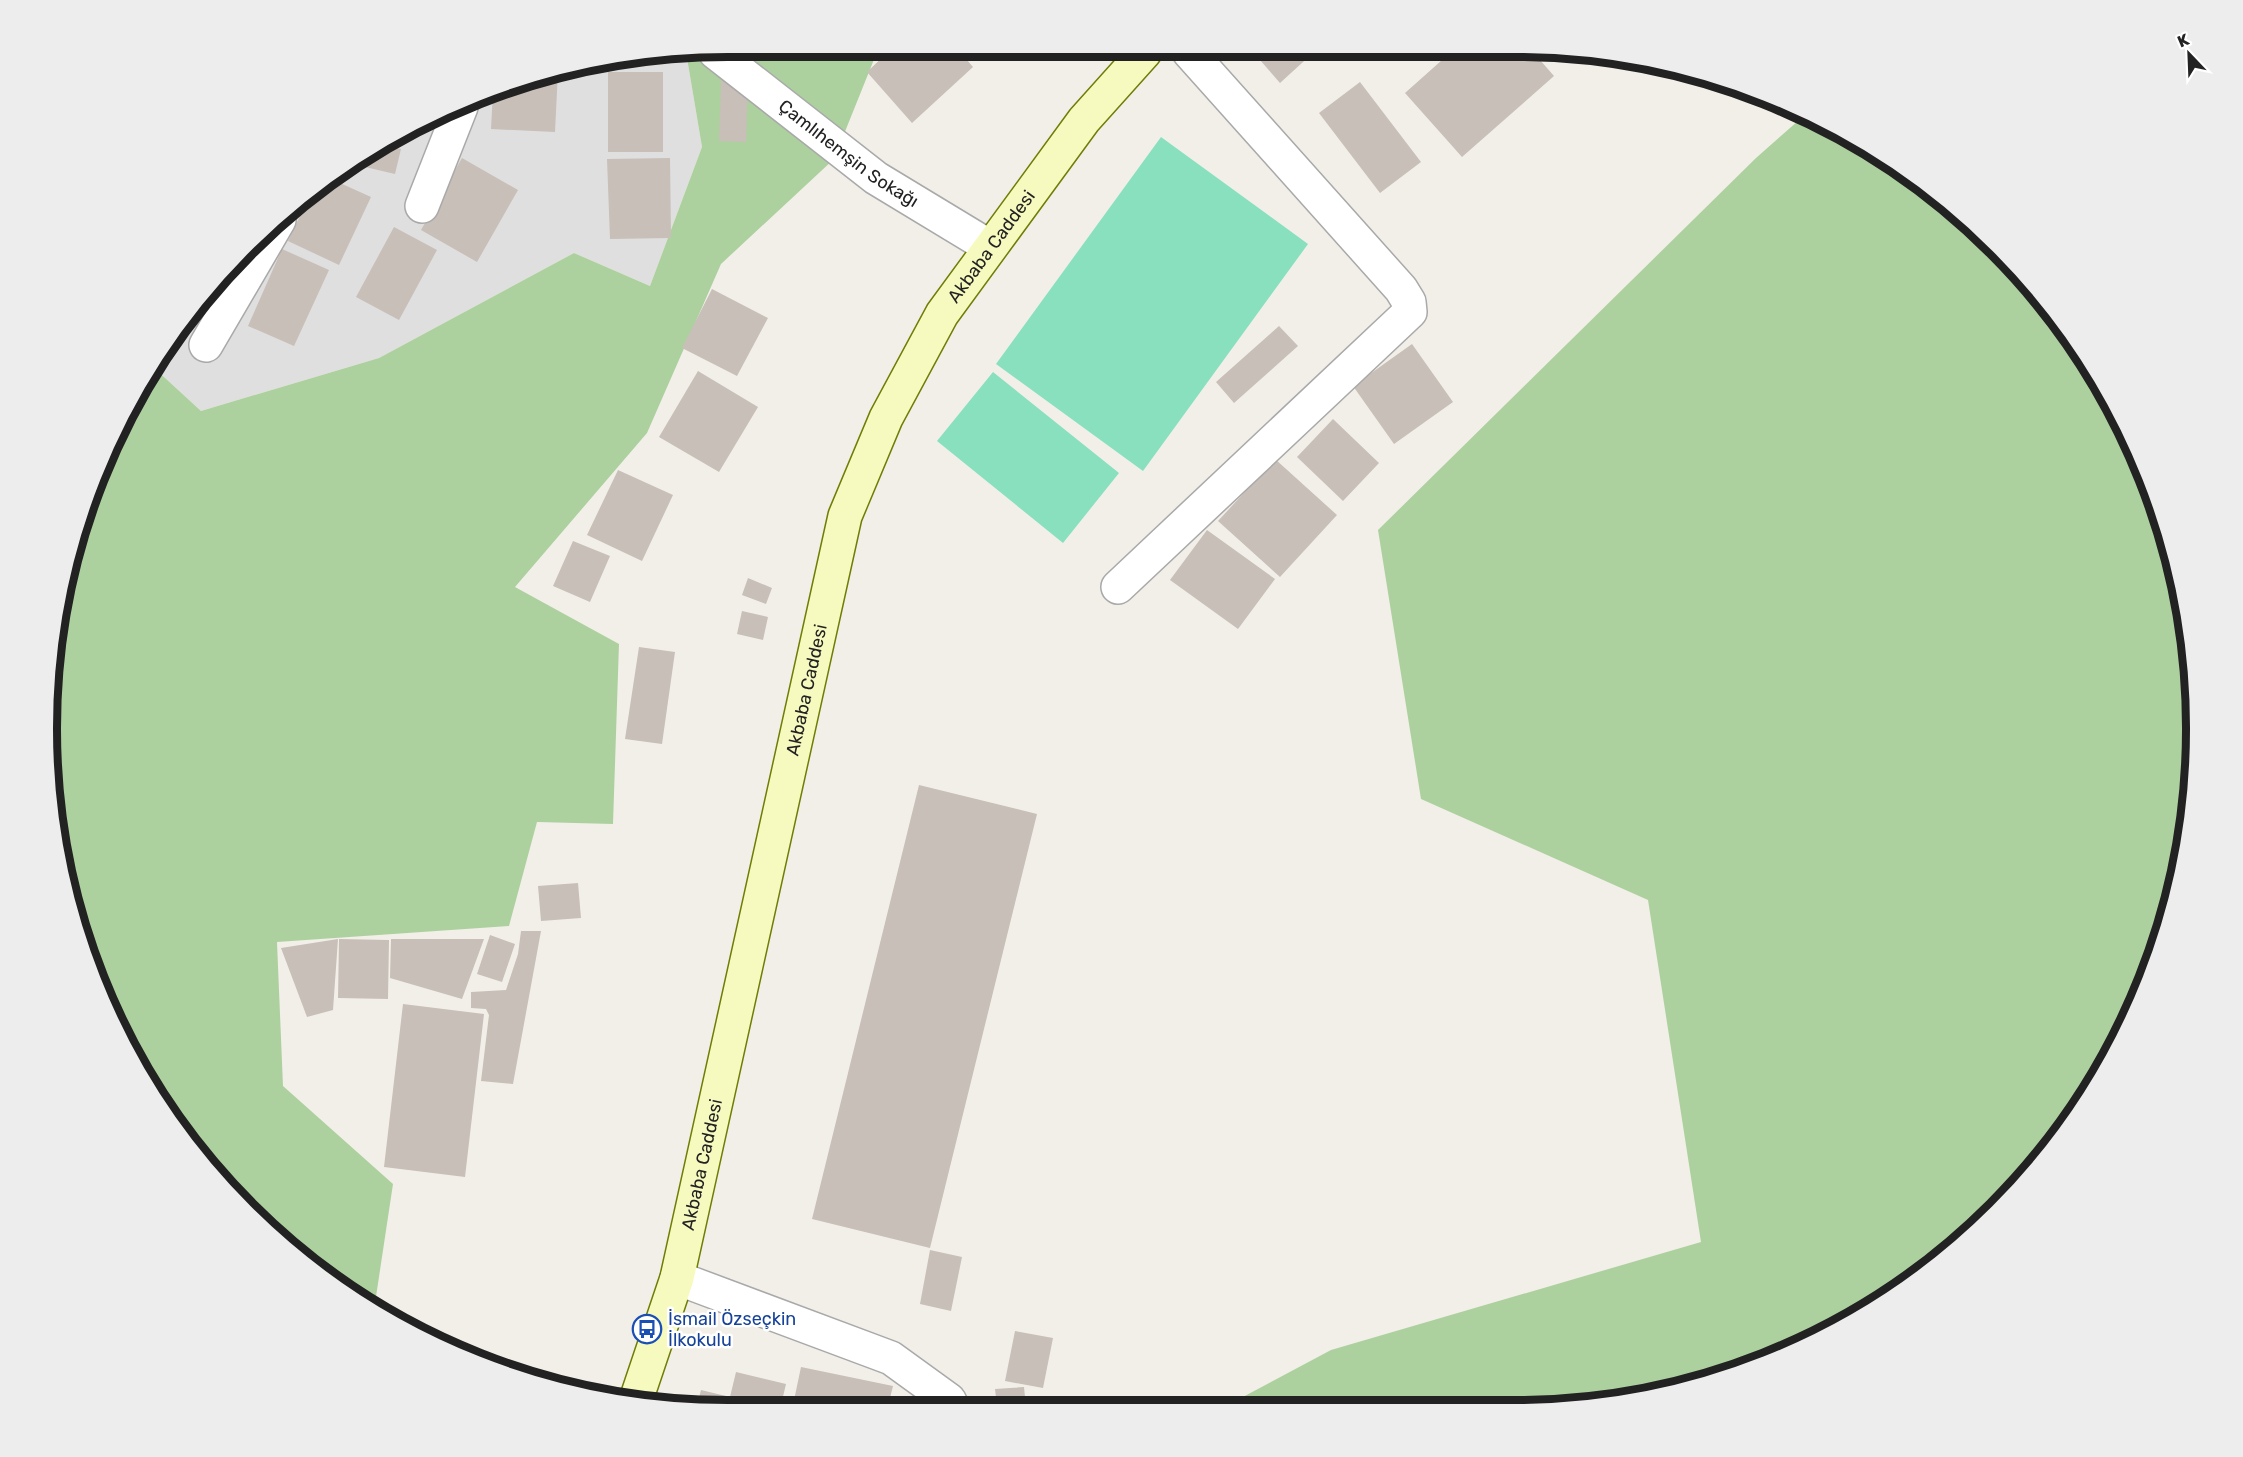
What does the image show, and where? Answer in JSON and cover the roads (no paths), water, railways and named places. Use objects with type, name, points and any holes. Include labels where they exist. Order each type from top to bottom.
[{"type":"main road","name":"Akbaba Caddesi","points":[[638,1394],[677,1278],[845,516],[891,407],[942,314],[1084,120],[1141,57]]},
{"type":"street","name":"Çamlıhemşin Sokağı","points":[[721,57],[876,178],[990,247]]},
{"type":"street","points":[[1118,587],[1410,312],[1409,302],[1401,289],[1193,57]]},
{"type":"street","points":[[422,206],[458,114]]},
{"type":"street","points":[[206,345],[265,243]]},
{"type":"street","points":[[677,1278],[891,1358],[949,1400]]},
{"type":"place","name":"İsmail Özseçkin İlkokulu","points":[[647,1329]]}]
